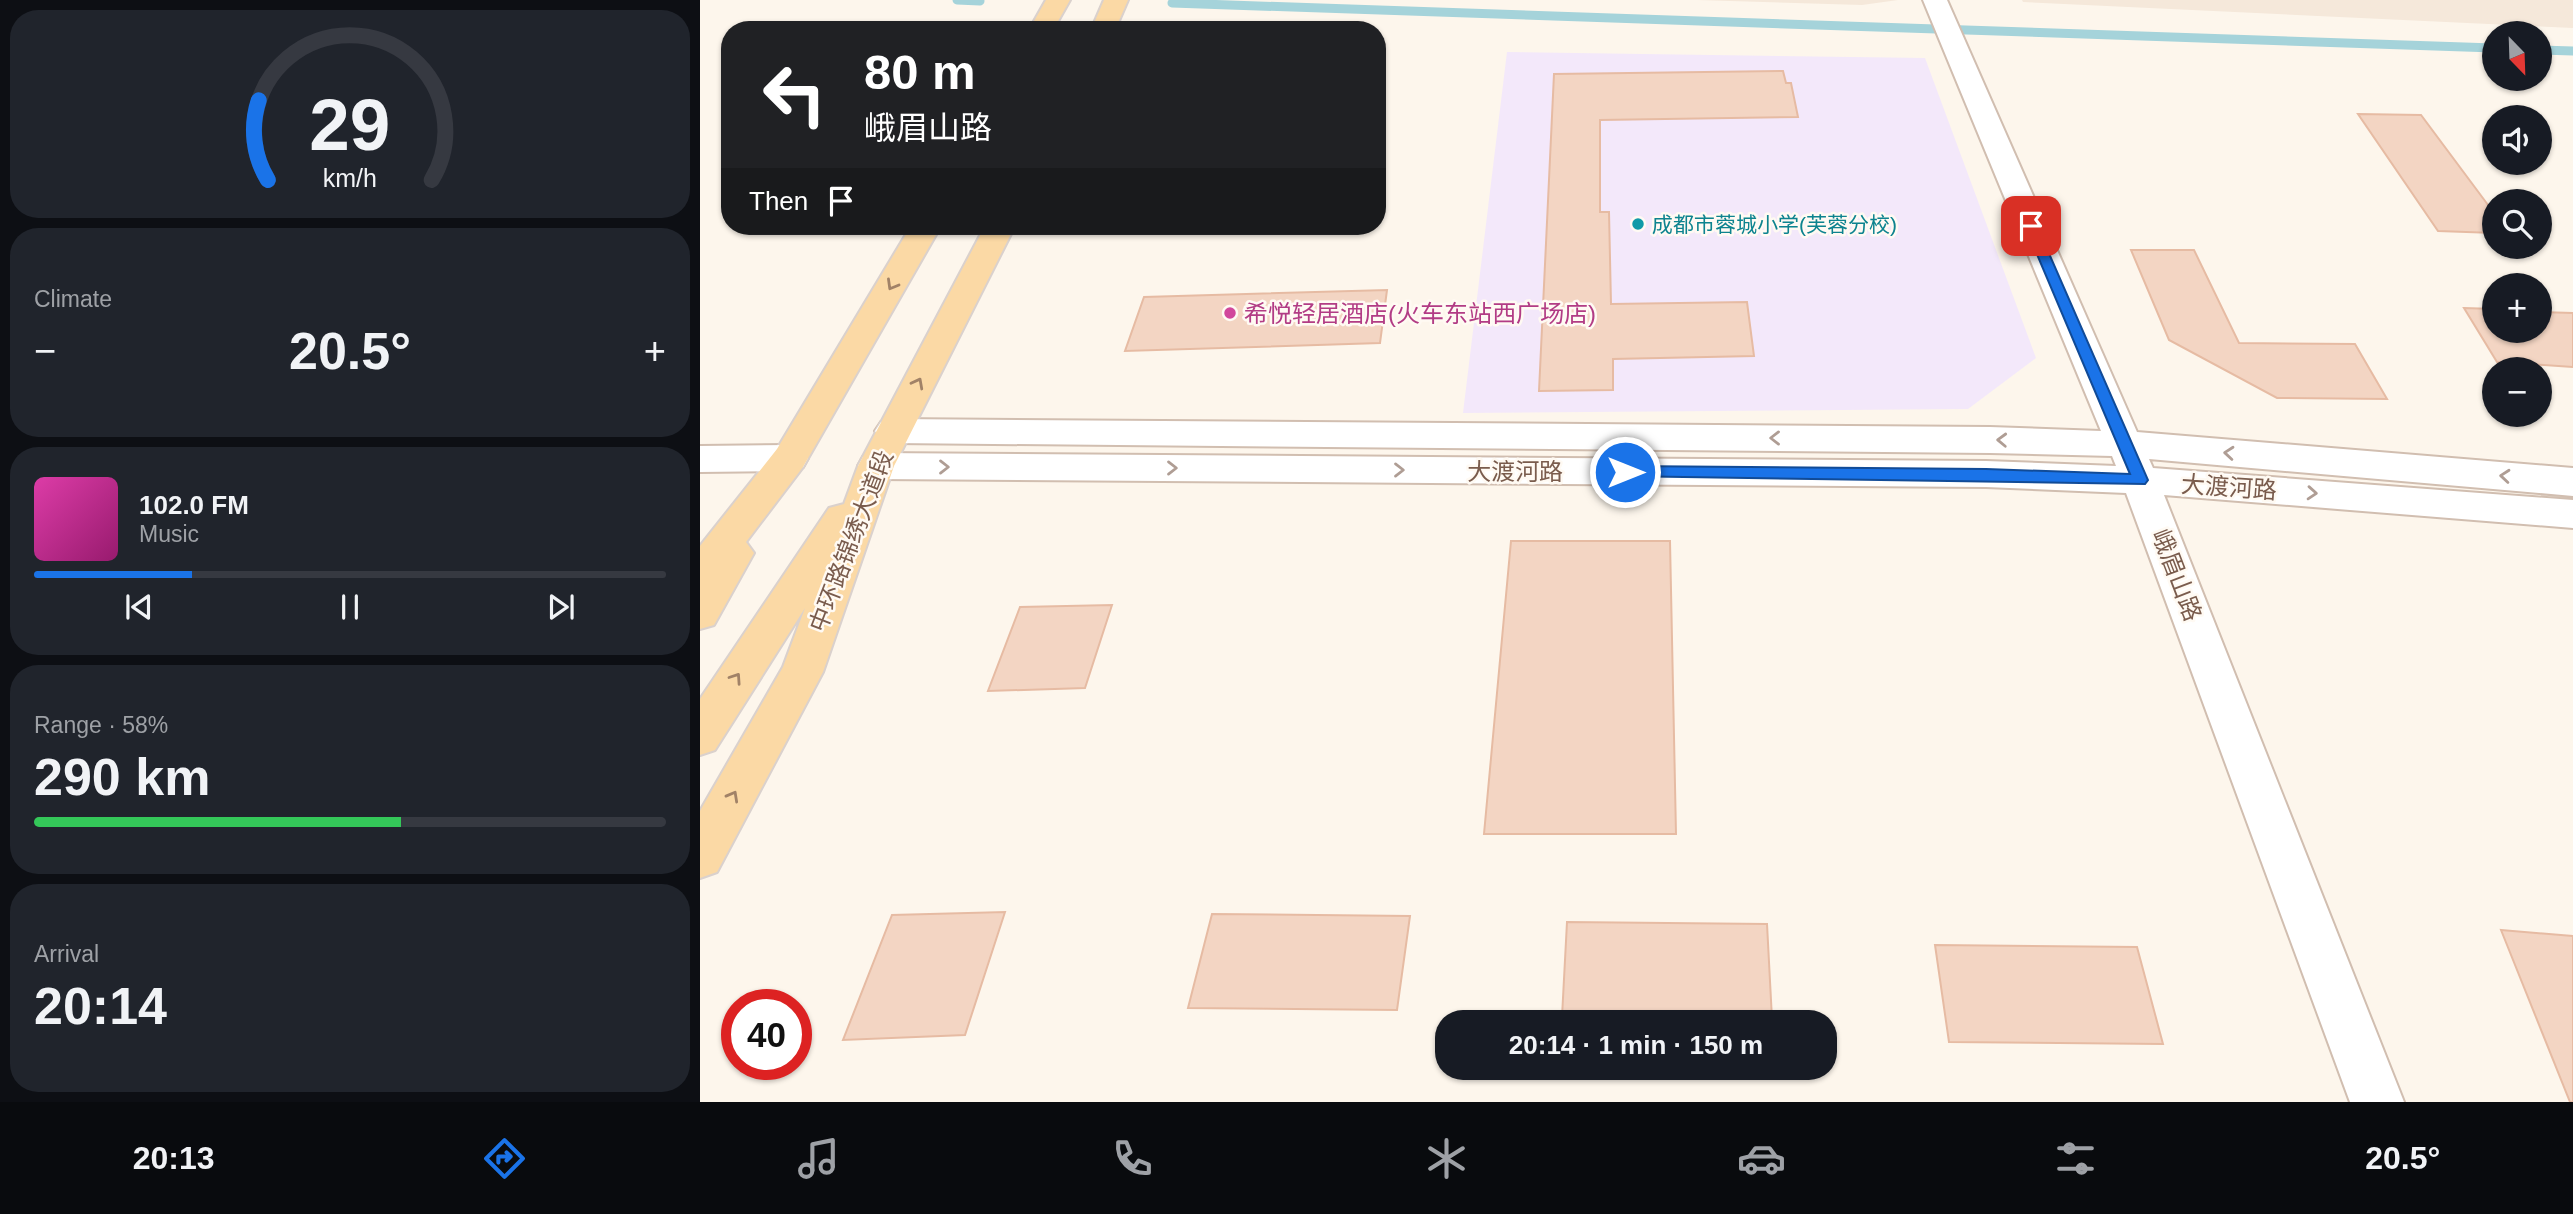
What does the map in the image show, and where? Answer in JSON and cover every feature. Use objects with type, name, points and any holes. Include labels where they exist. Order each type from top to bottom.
[{"type":"main road","points":[[1046,21],[1058,0]]},
{"type":"main road","points":[[1107,21],[1116,0]]},
{"type":"main road","points":[[700,613],[921,235]]},
{"type":"main road","name":"中环路锦绣大道段","points":[[700,856],[802,672],[884,449],[995,235]]},
{"type":"main road","points":[[700,736],[884,449]]},
{"type":"main road","points":[[700,574],[790,458]]},
{"type":"street","name":"峨眉山路","points":[[1937,5],[2140,480],[2377,1102]]},
{"type":"street","name":"大渡河路","points":[[884,449],[1962,440],[2125,444],[2573,482]]},
{"type":"street","name":"大渡河路","points":[[884,449],[2140,480],[2573,513]]},
{"type":"street","points":[[700,459],[790,458]]},
{"type":"shaded area","points":[[1697,0],[1898,0],[1862,5]]},
{"type":"shaded area","points":[[2022,0],[2573,0],[2573,28],[2552,27],[2552,21],[2482,21],[2482,24]]},
{"type":"shaded area","points":[[1507,52],[1925,58],[2036,358],[1968,409],[1463,413]]},
{"type":"building","name":"成都市蓉城小学(芙蓉分校)","points":[[1783,71],[1786,83],[1791,83],[1798,117],[1600,120],[1600,212],[1609,212],[1611,304],[1747,302],[1754,356],[1613,359],[1613,390],[1539,391],[1554,74]]},
{"type":"building","points":[[2358,114],[2421,115],[2482,197],[2482,233],[2438,231]]},
{"type":"building","points":[[2131,250],[2194,250],[2239,343],[2355,344],[2387,399],[2277,398],[2169,340]]},
{"type":"building","points":[[1387,290],[1380,343],[1125,351],[1144,297]]},
{"type":"building","points":[[2464,308],[2482,309],[2482,337]]},
{"type":"building","points":[[2552,312],[2573,313],[2573,367],[2552,366],[2552,357],[2494,357],[2485,343],[2552,343]]},
{"type":"building","points":[[1511,541],[1670,541],[1676,834],[1484,834]]},
{"type":"building","points":[[1112,605],[1085,688],[988,691],[1020,607]]},
{"type":"building","points":[[1005,912],[965,1035],[843,1040],[892,915]]},
{"type":"building","points":[[1212,914],[1410,916],[1397,1010],[1188,1008]]},
{"type":"building","points":[[1567,922],[1767,924],[1772,1010],[1562,1010]]},
{"type":"building","points":[[2501,930],[2573,936],[2573,1102],[2570,1102]]},
{"type":"building","points":[[1935,945],[2137,947],[2163,1044],[1949,1042]]},
{"type":"waterway","points":[[957,0],[980,1]]},
{"type":"waterway","points":[[1172,3],[2482,48]]},
{"type":"waterway","points":[[2552,50],[2573,51]]},
{"type":"place","name":"成都市蓉城小学(芙蓉分校)","points":[[1638,224]]},
{"type":"place","name":"希悦轻居酒店(火车东站西广场店)","points":[[1230,313]]},
{"type":"route","points":[[1625,472],[1986,474],[2140,480],[2031,226]]}]
